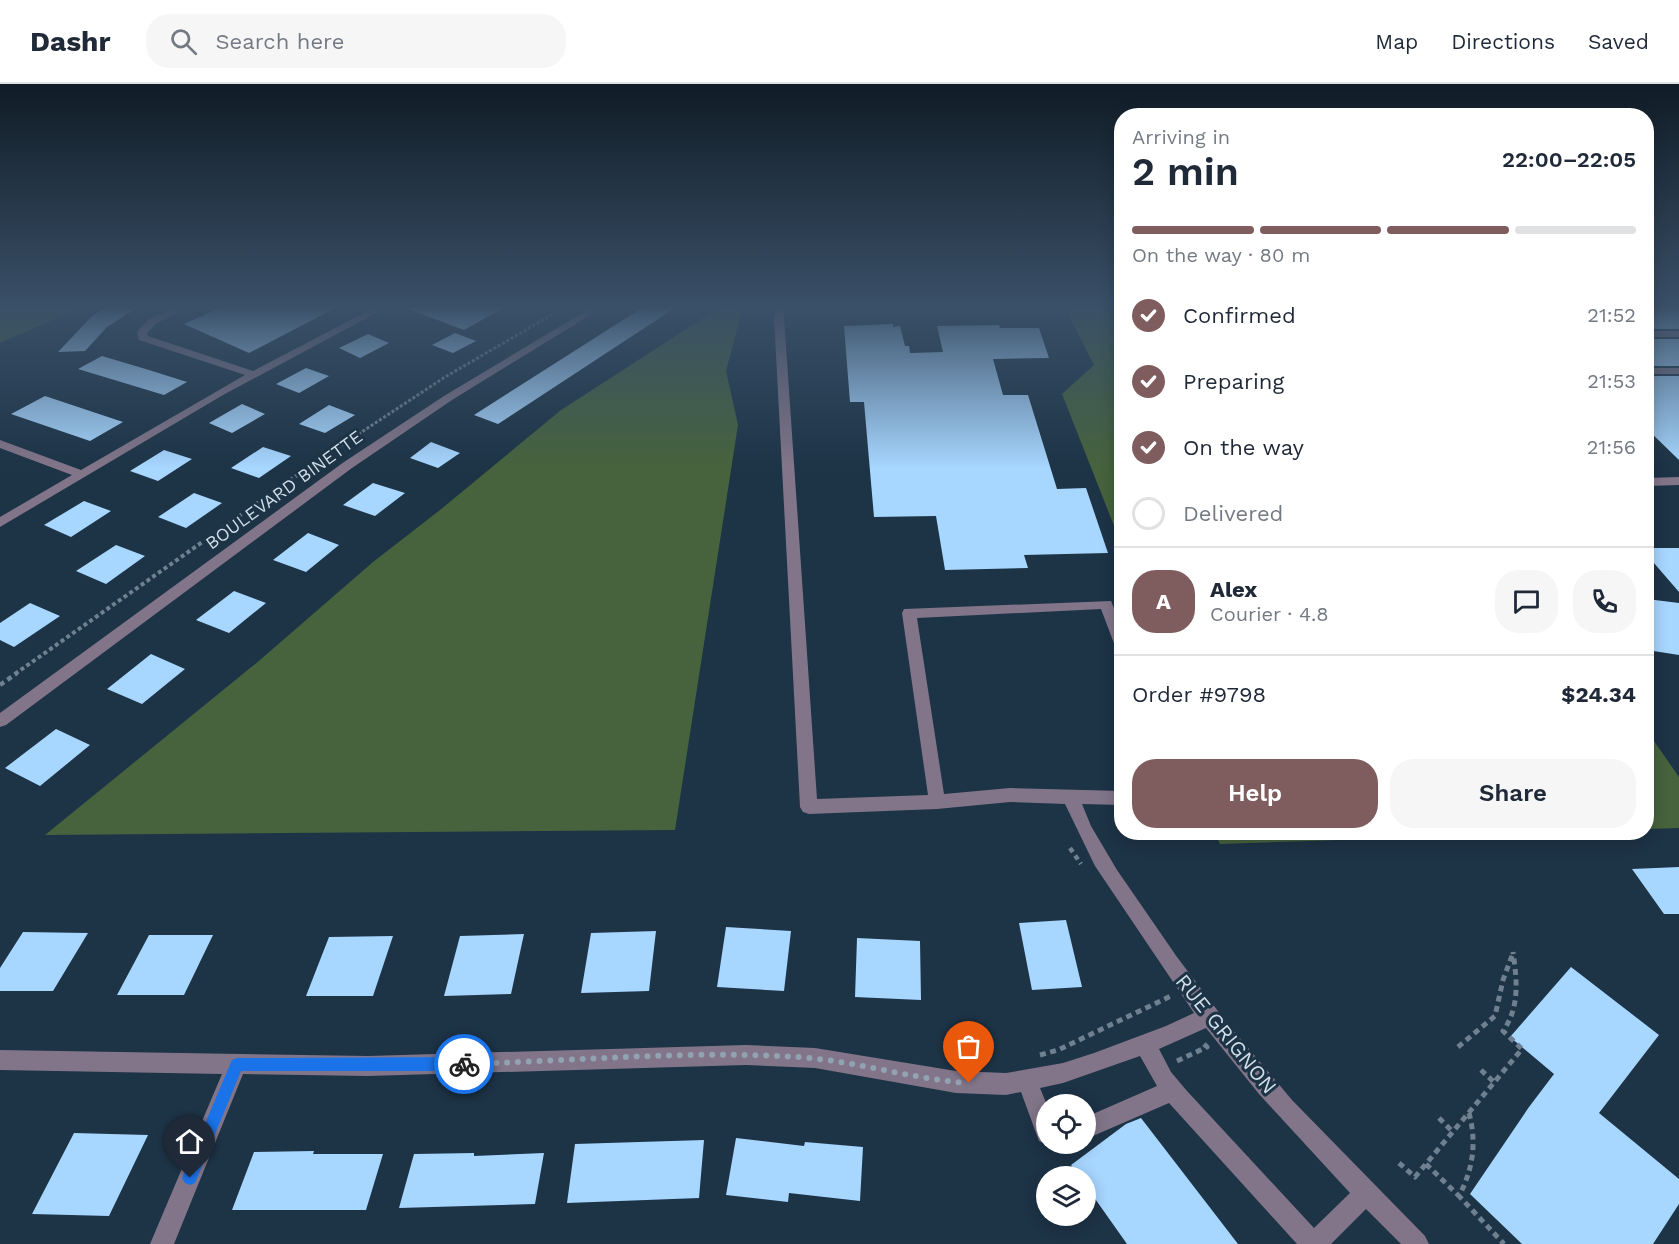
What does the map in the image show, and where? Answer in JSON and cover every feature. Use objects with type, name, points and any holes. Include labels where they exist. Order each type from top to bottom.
[{"type":"street","points":[[211,360],[253,374]]},
{"type":"street","points":[[0,524],[280,360]]},
{"type":"street","name":"BOULEVARD BINETTE","points":[[0,709],[360,448],[499,360]]},
{"type":"street","name":"BOULEVARD BINETTE","points":[[0,721],[363,454],[511,360]]},
{"type":"street","points":[[782,360],[809,807],[937,802],[1010,795],[1114,798]]},
{"type":"street","points":[[1654,371],[1679,371]]},
{"type":"street","points":[[0,444],[82,474]]},
{"type":"street","points":[[1654,482],[1679,481]]},
{"type":"street","points":[[937,802],[909,613],[1106,604],[1114,625]]},
{"type":"street","name":"RUE GRIGNON","points":[[1071,798],[1083,830],[1099,859],[1174,970],[1209,1016],[1289,1113],[1417,1244]]},
{"type":"street","points":[[0,1060],[412,1065],[746,1054],[815,1058],[956,1083],[982,1084],[1027,1081],[1063,1073],[1170,1035],[1209,1016]]},
{"type":"street","points":[[1145,1044],[1173,1090],[1208,1132],[1314,1244],[1353,1203],[1369,1195]]},
{"type":"street","points":[[162,1244],[237,1064]]},
{"type":"street","points":[[1027,1081],[1036,1104]]},
{"type":"street","points":[[1096,1124],[1173,1090]]},
{"type":"path","name":"BOULEVARD BINETTE","points":[[0,685],[345,441],[475,360]]},
{"type":"path","points":[[1399,1162],[1415,1177],[1522,1049],[1503,1031],[1508,1025],[1518,990],[1513,952],[1503,980],[1495,1016],[1458,1047]]},
{"type":"path","points":[[1158,1068],[1186,1058]]},
{"type":"path","points":[[1481,1070],[1495,1083]]},
{"type":"path","points":[[1459,1196],[1469,1179],[1473,1159],[1474,1130],[1469,1113]]},
{"type":"path","points":[[1439,1118],[1453,1132]]},
{"type":"path","points":[[1426,1164],[1504,1244]]},
{"type":"green space","points":[[638,360],[729,360],[726,371],[738,425],[675,830],[45,835],[260,660],[373,562],[561,410]]},
{"type":"green space","points":[[1092,360],[1114,360],[1114,526],[1062,394],[1094,365]]},
{"type":"green space","points":[[1654,741],[1679,777],[1679,828],[1654,829]]},
{"type":"green space","points":[[1218,840],[1343,840],[1220,844]]},
{"type":"building","points":[[94,360],[116,360],[187,382],[164,395],[78,369]]},
{"type":"building","points":[[560,360],[595,360],[498,424],[474,415]]},
{"type":"building","points":[[847,360],[993,360],[1003,395],[1028,395],[1057,489],[1086,488],[1108,553],[1024,555],[1028,568],[945,570],[936,516],[874,517],[864,402],[850,402]]},
{"type":"building","points":[[1654,360],[1679,360],[1679,366],[1654,366]]},
{"type":"building","points":[[306,368],[329,376],[299,393],[276,384]]},
{"type":"building","points":[[1654,376],[1679,376],[1679,460],[1654,436]]},
{"type":"building","points":[[45,396],[123,422],[90,441],[11,414]]},
{"type":"building","points":[[242,404],[265,414],[232,433],[209,423]]},
{"type":"building","points":[[329,405],[355,415],[325,433],[299,424]]},
{"type":"building","points":[[431,442],[460,453],[438,468],[410,458]]},
{"type":"building","points":[[263,447],[291,456],[259,478],[231,468]]},
{"type":"building","points":[[164,450],[192,459],[158,481],[130,471]]},
{"type":"building","points":[[373,483],[405,493],[375,516],[343,505]]},
{"type":"building","points":[[194,493],[222,503],[186,528],[158,517]]},
{"type":"building","points":[[84,501],[111,511],[71,537],[44,525]]},
{"type":"building","points":[[308,533],[339,545],[306,572],[273,560]]},
{"type":"building","points":[[116,545],[145,556],[106,584],[76,571]]},
{"type":"building","points":[[1654,548],[1679,548],[1679,592],[1654,563]]},
{"type":"building","points":[[234,591],[266,603],[229,633],[196,620]]},
{"type":"building","points":[[1654,600],[1679,603],[1679,655],[1654,651]]},
{"type":"building","points":[[30,603],[60,616],[14,647],[0,640],[0,623]]},
{"type":"building","points":[[151,654],[185,669],[142,704],[107,689]]},
{"type":"building","points":[[56,729],[90,745],[40,786],[5,768]]},
{"type":"building","points":[[1679,867],[1679,914],[1664,914],[1632,869]]},
{"type":"building","points":[[1066,920],[1082,987],[1032,990],[1019,923]]},
{"type":"building","points":[[726,927],[791,931],[784,991],[717,987]]},
{"type":"building","points":[[656,931],[649,991],[581,993],[591,933]]},
{"type":"building","points":[[23,932],[88,933],[53,991],[0,991],[0,968]]},
{"type":"building","points":[[524,934],[511,994],[444,996],[460,936]]},
{"type":"building","points":[[149,935],[213,935],[184,995],[117,995]]},
{"type":"building","points":[[393,936],[373,996],[306,996],[329,937]]},
{"type":"building","points":[[857,938],[920,941],[921,1000],[855,997]]},
{"type":"building","points":[[1571,967],[1659,1035],[1599,1113],[1679,1179],[1679,1204],[1653,1244],[1522,1244],[1470,1194],[1554,1074],[1510,1037]]},
{"type":"building","points":[[1141,1118],[1238,1244],[1127,1244],[1096,1200],[1096,1166],[1071,1165],[1086,1154],[1096,1154],[1096,1146],[1126,1124]]},
{"type":"building","points":[[74,1133],[148,1135],[109,1216],[32,1214]]},
{"type":"building","points":[[736,1138],[804,1146],[805,1142],[863,1147],[860,1201],[789,1193],[788,1202],[726,1195]]},
{"type":"building","points":[[704,1140],[699,1198],[567,1203],[575,1144]]},
{"type":"building","points":[[314,1151],[313,1154],[383,1154],[366,1210],[232,1210],[254,1152]]},
{"type":"building","points":[[474,1153],[474,1156],[544,1153],[535,1204],[399,1208],[414,1154]]},
{"type":"way so far","points":[[464,1064],[746,1054],[815,1058],[924,1079],[969,1083]]},
{"type":"route","points":[[190,1178],[237,1064],[362,1066],[464,1064]]}]
